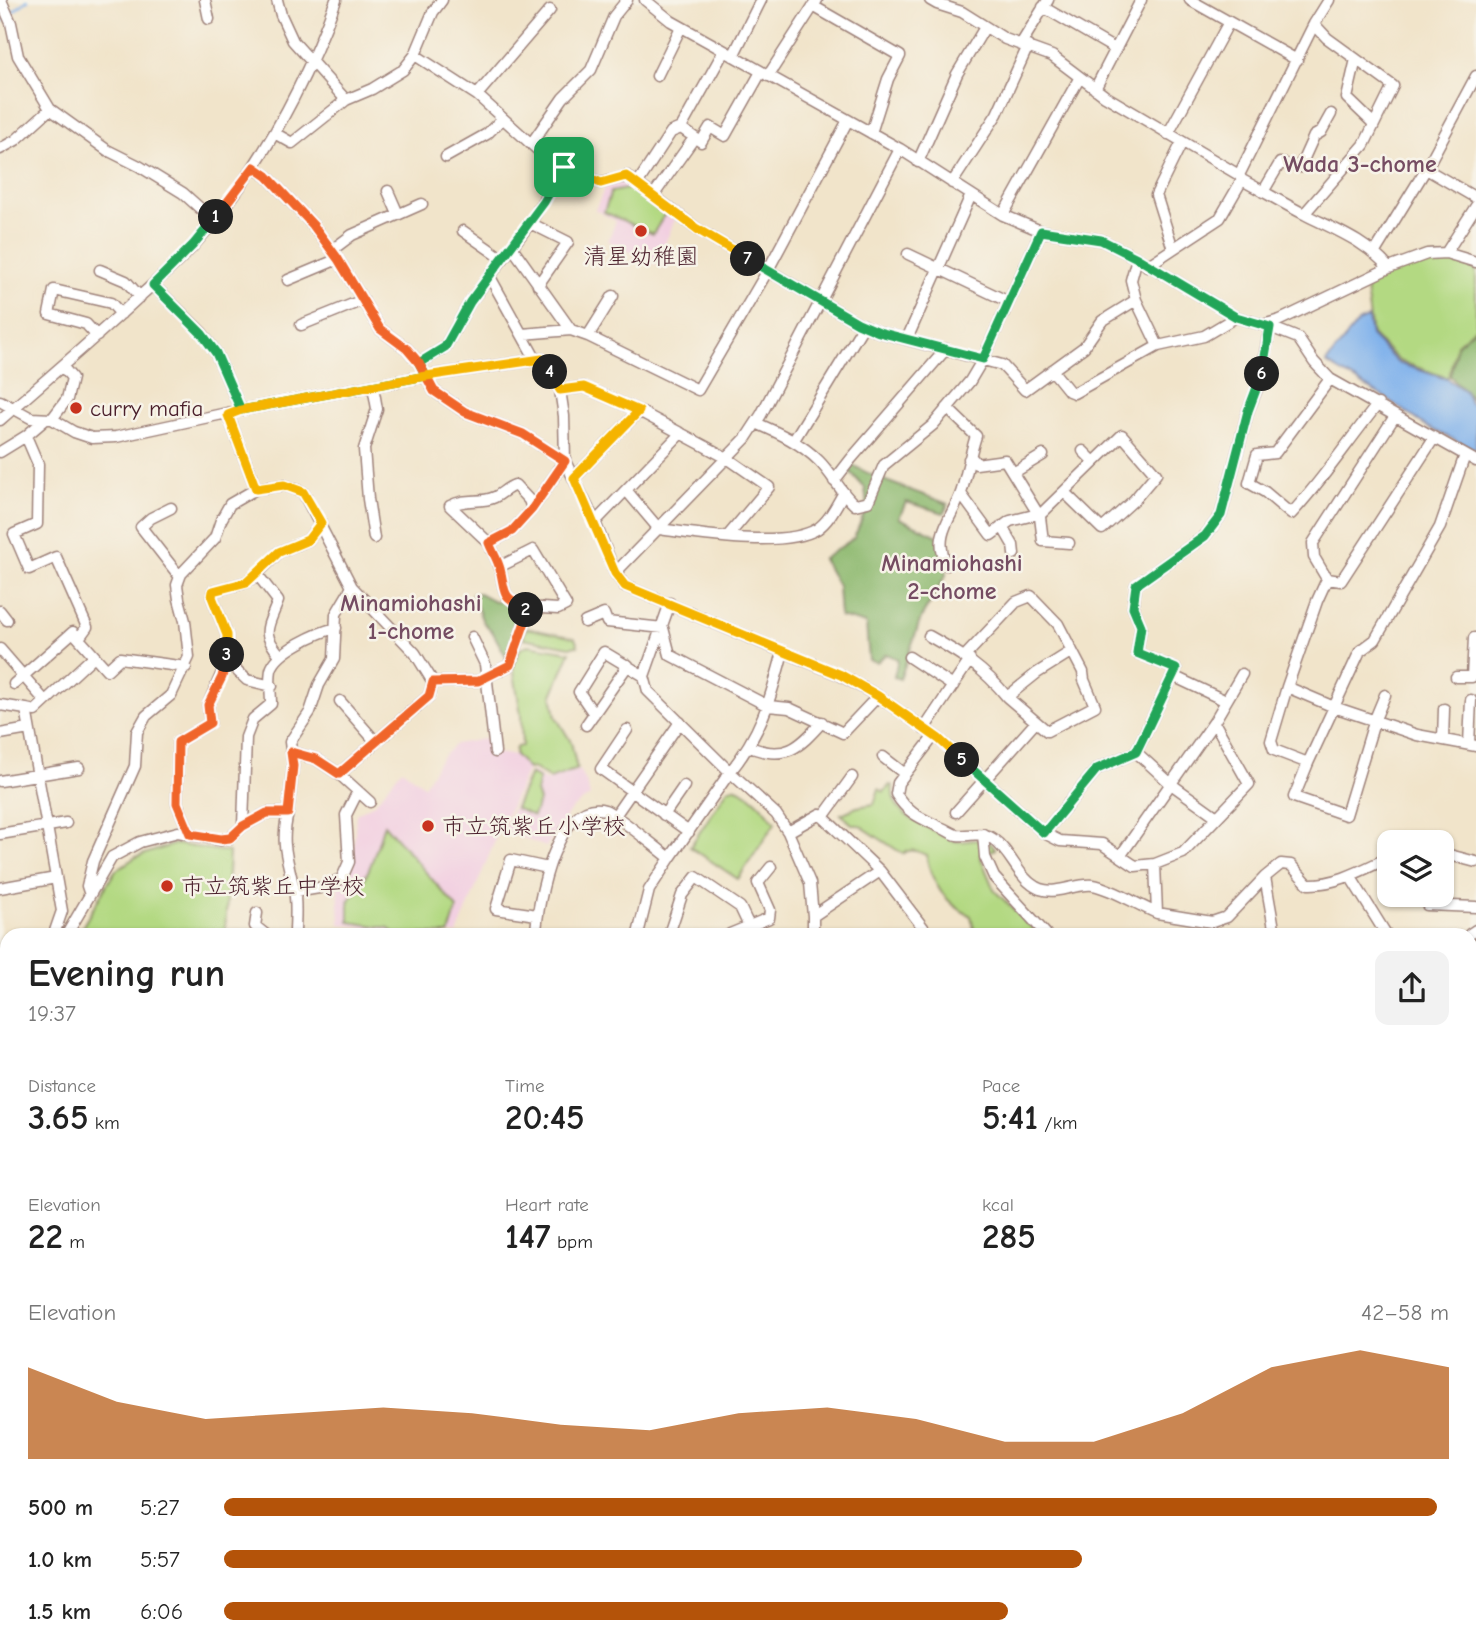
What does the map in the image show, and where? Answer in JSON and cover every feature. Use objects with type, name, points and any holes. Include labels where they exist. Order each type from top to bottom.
[{"type":"street","points":[[205,0],[209,19]]},
{"type":"street","points":[[277,0],[293,41],[346,100]]},
{"type":"street","points":[[0,420],[153,285],[214,220],[276,134],[312,62],[336,0]]},
{"type":"street","points":[[276,134],[292,142],[346,100],[372,89],[403,70],[415,54],[433,12],[442,0]]},
{"type":"street","points":[[531,144],[563,99],[591,70],[614,16],[627,0]]},
{"type":"street","points":[[645,0],[681,27],[900,149],[1003,215],[1041,231],[1101,240],[1137,258],[1236,317],[1298,338],[1314,362],[1330,379],[1476,461]]},
{"type":"street","points":[[637,184],[671,132],[681,128],[761,0]]},
{"type":"street","points":[[930,0],[937,5],[962,12],[1005,39],[1052,56],[1095,89],[1240,178],[1375,252],[1389,268]]},
{"type":"street","points":[[1095,89],[1141,0]]},
{"type":"street","points":[[1191,0],[1297,60]]},
{"type":"street","points":[[1147,266],[1220,218],[1314,24],[1329,0]]},
{"type":"street","points":[[681,128],[701,142],[710,127],[725,136],[815,3],[900,56],[888,79],[871,133]]},
{"type":"street","points":[[952,183],[997,114],[1025,45],[1046,4],[1115,49]]},
{"type":"street","points":[[3,5],[11,23],[18,55],[50,108],[107,150],[183,193],[214,220]]},
{"type":"street","points":[[477,95],[550,10]]},
{"type":"street","points":[[1168,134],[1229,22]]},
{"type":"street","points":[[1304,214],[1364,145],[1393,86],[1327,38],[1314,24]]},
{"type":"street","points":[[657,76],[681,27]]},
{"type":"street","points":[[918,162],[957,74],[985,27]]},
{"type":"street","points":[[415,54],[477,95],[531,144],[564,167],[601,183],[626,176],[697,229],[864,325],[879,332],[1002,365],[1025,390],[1084,346],[1102,321],[1136,300]]},
{"type":"street","points":[[1356,59],[1347,98],[1374,124]]},
{"type":"street","points":[[1375,252],[1426,169],[1476,76]]},
{"type":"street","points":[[1003,215],[1080,78]]},
{"type":"street","points":[[0,149],[16,140],[50,108]]},
{"type":"street","points":[[1264,191],[1280,163],[1300,167],[1314,136],[1321,132],[1331,114]]},
{"type":"street","points":[[446,158],[487,134],[502,119]]},
{"type":"street","points":[[522,334],[571,330],[698,390],[768,270],[848,120]]},
{"type":"street","points":[[653,196],[694,138]]},
{"type":"street","points":[[1173,249],[1156,195],[1182,142]]},
{"type":"street","points":[[615,573],[746,438],[900,149]]},
{"type":"street","points":[[254,167],[295,204],[335,254],[380,329],[397,340],[419,363],[434,391],[465,412],[523,434],[565,461]]},
{"type":"street","points":[[419,363],[445,347],[470,302],[530,223],[564,167]]},
{"type":"street","points":[[1426,169],[1476,198]]},
{"type":"street","points":[[388,191],[398,214]]},
{"type":"street","points":[[907,339],[971,195]]},
{"type":"street","points":[[288,280],[335,254],[352,235],[422,204]]},
{"type":"street","points":[[1446,253],[1476,206]]},
{"type":"street","points":[[530,223],[568,242],[538,285]]},
{"type":"street","points":[[463,231],[503,259]]},
{"type":"street","points":[[756,423],[794,440],[820,462],[843,494],[855,505],[868,502],[884,465],[933,425],[970,381],[983,359],[1041,231]]},
{"type":"street","points":[[512,247],[571,330]]},
{"type":"street","points":[[1266,326],[1389,268],[1426,254],[1446,253],[1476,262]]},
{"type":"street","points":[[908,254],[1009,302]]},
{"type":"street","points":[[1137,258],[1131,280],[1136,300],[1158,346]]},
{"type":"street","points":[[100,270],[126,281],[140,297]]},
{"type":"street","points":[[490,276],[536,360]]},
{"type":"street","points":[[153,285],[202,334],[216,353],[241,410]]},
{"type":"street","points":[[97,335],[86,324],[49,314],[54,290],[111,303],[121,314]]},
{"type":"street","points":[[588,336],[613,296]]},
{"type":"street","points":[[300,325],[363,300]]},
{"type":"street","points":[[1052,370],[1069,391],[1074,393],[1158,346],[1204,336],[1236,317]]},
{"type":"street","points":[[794,440],[864,325]]},
{"type":"street","points":[[1044,833],[1097,769],[1136,752],[1173,676],[1176,669],[1137,653],[1141,626],[1133,607],[1136,585],[1205,536],[1221,515],[1248,411],[1260,381],[1266,326]]},
{"type":"street","points":[[834,481],[946,349]]},
{"type":"street","points":[[0,401],[30,418],[49,419],[93,438],[116,438],[241,410],[426,376],[542,359],[560,390],[564,415],[565,461],[595,523],[615,573],[625,586],[841,675],[878,696],[934,736],[1044,833],[1060,841],[1102,844],[1135,866],[1155,863],[1183,853],[1249,784],[1214,722]]},
{"type":"street","points":[[0,452],[49,419],[67,399],[72,377],[62,366]]},
{"type":"street","points":[[1330,379],[1275,453],[1257,455],[1249,484],[1265,492],[1291,514],[1320,483],[1340,451],[1378,404]]},
{"type":"street","points":[[373,386],[377,409],[364,449],[374,538]]},
{"type":"street","points":[[560,390],[584,387],[639,411],[727,458],[769,486],[727,537]]},
{"type":"street","points":[[947,408],[976,436],[961,494],[944,526],[942,552],[947,565]]},
{"type":"street","points":[[574,478],[639,411]]},
{"type":"street","points":[[228,415],[256,489]]},
{"type":"street","points":[[1327,579],[1314,557],[1313,543],[1395,416]]},
{"type":"street","points":[[595,523],[681,433]]},
{"type":"street","points":[[961,494],[991,535],[1010,521],[1038,514],[1122,435],[1156,474],[1134,500],[1102,529],[1064,492]]},
{"type":"street","points":[[26,436],[38,464],[37,524],[13,534],[29,569],[56,557],[86,627],[79,638]]},
{"type":"street","points":[[1327,579],[1341,581],[1434,439]]},
{"type":"street","points":[[1083,450],[1094,462]]},
{"type":"street","points":[[1385,695],[1375,719],[1346,816],[1294,797],[1360,651],[1375,640],[1440,527],[1465,454]]},
{"type":"street","points":[[1013,473],[1044,455]]},
{"type":"street","points":[[969,458],[976,464],[1004,460],[1042,521],[1043,541],[1069,543]]},
{"type":"street","points":[[489,543],[512,531],[532,509],[565,461]]},
{"type":"street","points":[[90,894],[87,886],[93,861],[135,766],[137,732],[146,716],[171,695],[189,657],[185,621],[178,599],[177,585],[180,577],[215,538],[230,504],[256,489],[284,485],[303,492],[352,587],[415,653],[433,682],[429,696],[339,774]]},
{"type":"street","points":[[499,567],[533,550],[566,605],[558,609],[526,607],[510,601],[502,589],[499,567],[489,543],[450,506],[462,499],[495,497],[504,489],[515,485],[529,500],[532,509]]},
{"type":"street","points":[[626,490],[659,530],[727,537],[790,538],[817,529],[843,494]]},
{"type":"street","points":[[171,508],[151,518],[141,527],[180,577]]},
{"type":"street","points":[[190,834],[177,803],[178,742],[210,723],[208,705],[227,661],[227,635],[212,597],[213,591],[247,582],[279,552],[308,540],[321,523]]},
{"type":"street","points":[[1002,526],[1013,545],[1014,554]]},
{"type":"street","points":[[257,574],[278,601],[267,632],[268,641],[280,655]]},
{"type":"street","points":[[1308,763],[1274,750],[1271,741],[1287,687],[1327,579]]},
{"type":"street","points":[[295,928],[295,892],[284,850],[284,829],[293,766],[290,742],[310,712],[319,685],[334,659],[336,614],[352,587]]},
{"type":"street","points":[[924,729],[968,658],[1016,602],[1031,596],[1058,624],[1083,672],[1095,706],[1047,731],[1007,697],[990,676],[968,658],[929,636]]},
{"type":"street","points":[[670,603],[645,676],[648,691],[776,814],[789,832],[810,883],[814,928]]},
{"type":"street","points":[[433,682],[478,681],[510,665],[526,619],[526,607]]},
{"type":"street","points":[[0,611],[7,620]]},
{"type":"street","points":[[586,622],[604,614],[607,622],[663,628]]},
{"type":"street","points":[[243,826],[246,737],[253,719],[271,704],[271,670],[280,655],[324,631],[336,628]]},
{"type":"street","points":[[663,628],[670,654],[768,706],[789,708],[844,733],[878,696]]},
{"type":"street","points":[[14,684],[73,632],[107,670],[120,658],[186,667]]},
{"type":"street","points":[[472,638],[485,664],[495,752]]},
{"type":"street","points":[[1456,677],[1472,677],[1476,638]]},
{"type":"street","points":[[0,649],[45,701]]},
{"type":"street","points":[[1007,697],[1072,650]]},
{"type":"street","points":[[593,714],[579,692],[604,652],[645,676]]},
{"type":"street","points":[[640,928],[649,890],[750,747],[768,706],[783,652]]},
{"type":"street","points":[[0,705],[35,711],[94,656]]},
{"type":"street","points":[[909,657],[953,686]]},
{"type":"street","points":[[227,661],[247,680],[272,686]]},
{"type":"street","points":[[586,725],[628,665]]},
{"type":"street","points":[[1121,855],[1214,722],[1242,674]]},
{"type":"street","points":[[1173,676],[1226,701]]},
{"type":"street","points":[[1287,687],[1334,707],[1417,735],[1473,745],[1471,699]]},
{"type":"street","points":[[340,701],[376,742]]},
{"type":"street","points":[[26,709],[62,911],[56,928]]},
{"type":"street","points":[[1443,740],[1444,709]]},
{"type":"street","points":[[614,817],[680,722]]},
{"type":"street","points":[[750,747],[769,755],[800,746],[822,722]]},
{"type":"street","points":[[957,812],[1036,722]]},
{"type":"street","points":[[0,734],[29,729]]},
{"type":"street","points":[[627,730],[601,769],[689,832]]},
{"type":"street","points":[[934,736],[898,783],[896,794],[902,804],[918,818],[957,835],[983,834],[994,839],[1026,880],[1037,887],[1054,891],[1091,885],[1110,890],[1157,913],[1212,922],[1227,917],[1281,864],[1291,865],[1308,884],[1317,884],[1350,876],[1377,863]]},
{"type":"street","points":[[291,752],[316,759],[339,774],[370,802]]},
{"type":"street","points":[[1136,752],[1171,784],[1217,817]]},
{"type":"street","points":[[883,757],[905,774]]},
{"type":"street","points":[[0,781],[79,768]]},
{"type":"street","points":[[823,817],[852,778]]},
{"type":"street","points":[[664,815],[684,786]]},
{"type":"street","points":[[295,892],[325,887],[342,878],[349,862],[346,815],[358,791]]},
{"type":"street","points":[[536,928],[548,869],[567,828],[578,814],[590,810],[606,810],[670,858]]},
{"type":"street","points":[[70,928],[112,857],[140,842],[178,832],[230,838],[243,826],[267,813],[288,813]]},
{"type":"street","points":[[789,832],[820,814],[880,871],[923,928]]},
{"type":"street","points":[[0,834],[66,823]]},
{"type":"street","points":[[983,834],[985,857],[994,877],[1041,928]]},
{"type":"street","points":[[1454,856],[1476,862]]},
{"type":"street","points":[[537,915],[496,909],[511,860],[548,869]]},
{"type":"street","points":[[1155,863],[1157,913]]},
{"type":"street","points":[[744,928],[769,918],[769,910],[758,883],[771,867]]},
{"type":"street","points":[[813,916],[880,871]]},
{"type":"street","points":[[1350,876],[1382,928]]},
{"type":"street","points":[[671,928],[682,895],[696,877],[740,907],[749,926]]},
{"type":"street","points":[[1265,877],[1274,928]]},
{"type":"street","points":[[0,888],[56,878]]},
{"type":"street","points":[[1454,906],[1476,907]]},
{"type":"street","points":[[257,913],[255,926],[258,928]]},
{"type":"shaded area","name":"清星幼稚園","points":[[626,181],[676,217],[656,265],[608,241],[616,221],[595,210],[607,183]]},
{"type":"shaded area","name":"市立筑紫丘小学校","points":[[489,738],[493,753],[515,755],[528,769],[459,928],[367,928],[340,924],[338,887],[353,865],[356,814],[375,803],[402,769],[424,786],[441,758],[455,744]]},
{"type":"shaded area","points":[[579,770],[586,781],[590,796],[572,808],[546,847],[503,830],[530,771],[546,781]]},
{"type":"green space","points":[[631,188],[665,214],[653,234],[604,212],[611,192]]},
{"type":"green space","points":[[1426,257],[1450,259],[1476,269],[1476,327],[1457,344],[1448,378],[1399,361],[1372,335],[1365,282]]},
{"type":"green space","points":[[1476,328],[1476,403],[1450,376],[1457,345]]},
{"type":"green space","points":[[851,464],[886,481],[948,504],[944,513],[906,502],[899,518],[938,536],[945,550],[946,575],[921,618],[900,679],[894,677],[898,659],[886,654],[877,662],[869,660],[866,624],[840,617],[838,586],[823,559],[854,538],[867,507],[865,488],[850,472]]},
{"type":"green space","points":[[479,593],[494,601],[504,600],[521,619],[507,658],[492,631],[483,622],[472,594]]},
{"type":"green space","points":[[526,628],[575,638],[578,646],[570,647],[523,638]]},
{"type":"green space","points":[[528,645],[570,652],[552,695],[556,717],[571,742],[577,769],[550,779],[533,768],[528,769],[515,755],[516,747],[522,746],[521,715],[513,667],[520,649]]},
{"type":"green space","points":[[530,774],[539,779],[536,792],[539,801],[533,816],[515,808]]},
{"type":"green space","points":[[890,785],[893,786],[895,802],[905,814],[952,840],[981,840],[991,844],[995,849],[980,856],[994,890],[1032,928],[974,928],[971,916],[953,905],[941,891],[932,875],[926,855],[914,851],[903,854],[859,825],[853,825],[841,814],[874,804],[879,789],[884,792]]},
{"type":"green space","points":[[733,787],[757,801],[775,823],[738,879],[690,847],[728,789]]},
{"type":"green space","points":[[384,824],[457,908],[451,928],[389,928],[349,922],[349,900],[362,883],[375,855]]},
{"type":"green space","name":"市立筑紫丘中学校","points":[[175,844],[229,852],[225,928],[82,928],[115,871],[136,857]]},
{"type":"water","points":[[1368,318],[1371,336],[1398,363],[1447,379],[1465,391],[1470,403],[1476,407],[1476,450],[1429,428],[1384,397],[1326,363],[1359,321]]},
{"type":"waterway","points":[[11,13],[28,0]]},
{"type":"waterway","points":[[0,23],[6,18]]},
{"type":"place","name":"清星幼稚園","points":[[641,231]]},
{"type":"place","name":"curry mafia","points":[[76,408]]},
{"type":"place","name":"市立筑紫丘小学校","points":[[428,826]]},
{"type":"place","name":"市立筑紫丘中学校","points":[[167,886]]},
{"type":"district","name":"Wada 3-chome","points":[[1360,164]]},
{"type":"district","name":"Minamiohashi 2-chome","points":[[952,577]]},
{"type":"district","name":"Minamiohashi 1-chome","points":[[411,617]]},
{"type":"route","points":[[564,167],[544,202],[470,302],[445,347],[419,363],[426,376],[373,386],[241,410],[216,353],[202,334],[153,285],[193,245],[254,167],[267,176],[313,225],[338,259],[380,329],[407,349],[419,363],[426,376],[434,391],[465,412],[523,434],[565,461],[532,509],[512,531],[489,543],[500,568],[502,589],[510,601],[526,607],[526,619],[510,665],[478,681],[433,682],[429,696],[339,774],[316,759],[291,752],[293,766],[288,813],[267,813],[243,826],[230,838],[190,834],[177,803],[178,742],[210,723],[208,705],[227,661],[227,635],[212,597],[213,591],[247,582],[279,552],[308,540],[321,523],[303,492],[284,485],[256,489],[228,415],[241,410],[426,376],[542,359],[560,390],[584,387],[639,411],[574,478],[615,573],[625,586],[841,675],[878,696],[939,739],[1044,833],[1097,769],[1136,752],[1176,669],[1137,653],[1141,626],[1133,607],[1136,585],[1205,536],[1221,515],[1248,411],[1260,381],[1270,327],[1236,317],[1137,258],[1101,240],[1041,231],[983,359],[879,332],[858,323],[697,229],[626,176],[601,183],[564,167]]}]
